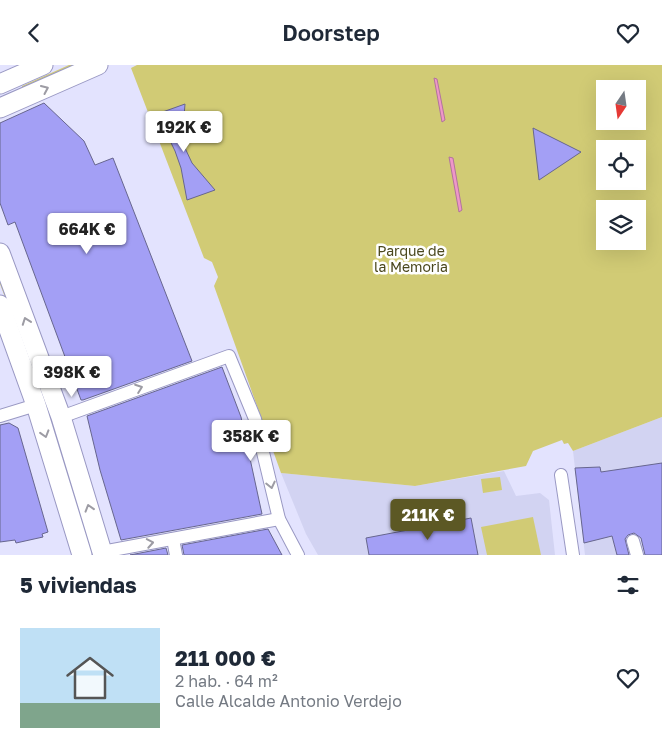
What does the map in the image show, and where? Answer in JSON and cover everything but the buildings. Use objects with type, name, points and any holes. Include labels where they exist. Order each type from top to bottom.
[{"type":"main road","points":[[0,84],[43,65]]},
{"type":"main road","points":[[0,108],[98,65]]},
{"type":"main road","points":[[0,253],[61,417],[103,553]]},
{"type":"main road","points":[[0,305],[4,326],[36,405],[82,555]]},
{"type":"street","points":[[61,417],[229,356],[255,419],[279,519],[298,555]]},
{"type":"street","points":[[0,416],[36,405]]},
{"type":"street","points":[[561,475],[573,555]]},
{"type":"street","points":[[103,553],[279,519]]},
{"type":"street","points":[[173,539],[176,555]]},
{"type":"street","points":[[633,541],[637,555]]},
{"type":"shaded area","points":[[434,78],[437,79],[445,120],[442,122]]},
{"type":"shaded area","points":[[449,157],[453,158],[462,210],[459,212]]},
{"type":"shaded area","points":[[662,417],[662,523],[624,533],[630,555],[585,555],[573,451]]},
{"type":"shaded area","points":[[504,471],[516,496],[540,493],[549,500],[555,555],[318,555],[306,534],[281,473],[415,486]]},
{"type":"green space","points":[[69,65],[75,65],[22,88],[22,86]]},
{"type":"green space","name":"Parque de la Memoria","points":[[137,65],[662,65],[662,417],[573,451],[568,443],[564,444],[562,440],[533,451],[526,466],[415,486],[281,473],[214,286],[218,277],[212,262],[204,258],[131,68]]},
{"type":"green space","points":[[0,273],[52,414],[85,523],[82,523],[49,414],[0,284]]},
{"type":"green space","points":[[500,477],[502,490],[483,493],[481,479]]},
{"type":"green space","points":[[533,517],[541,555],[487,555],[481,527]]}]
